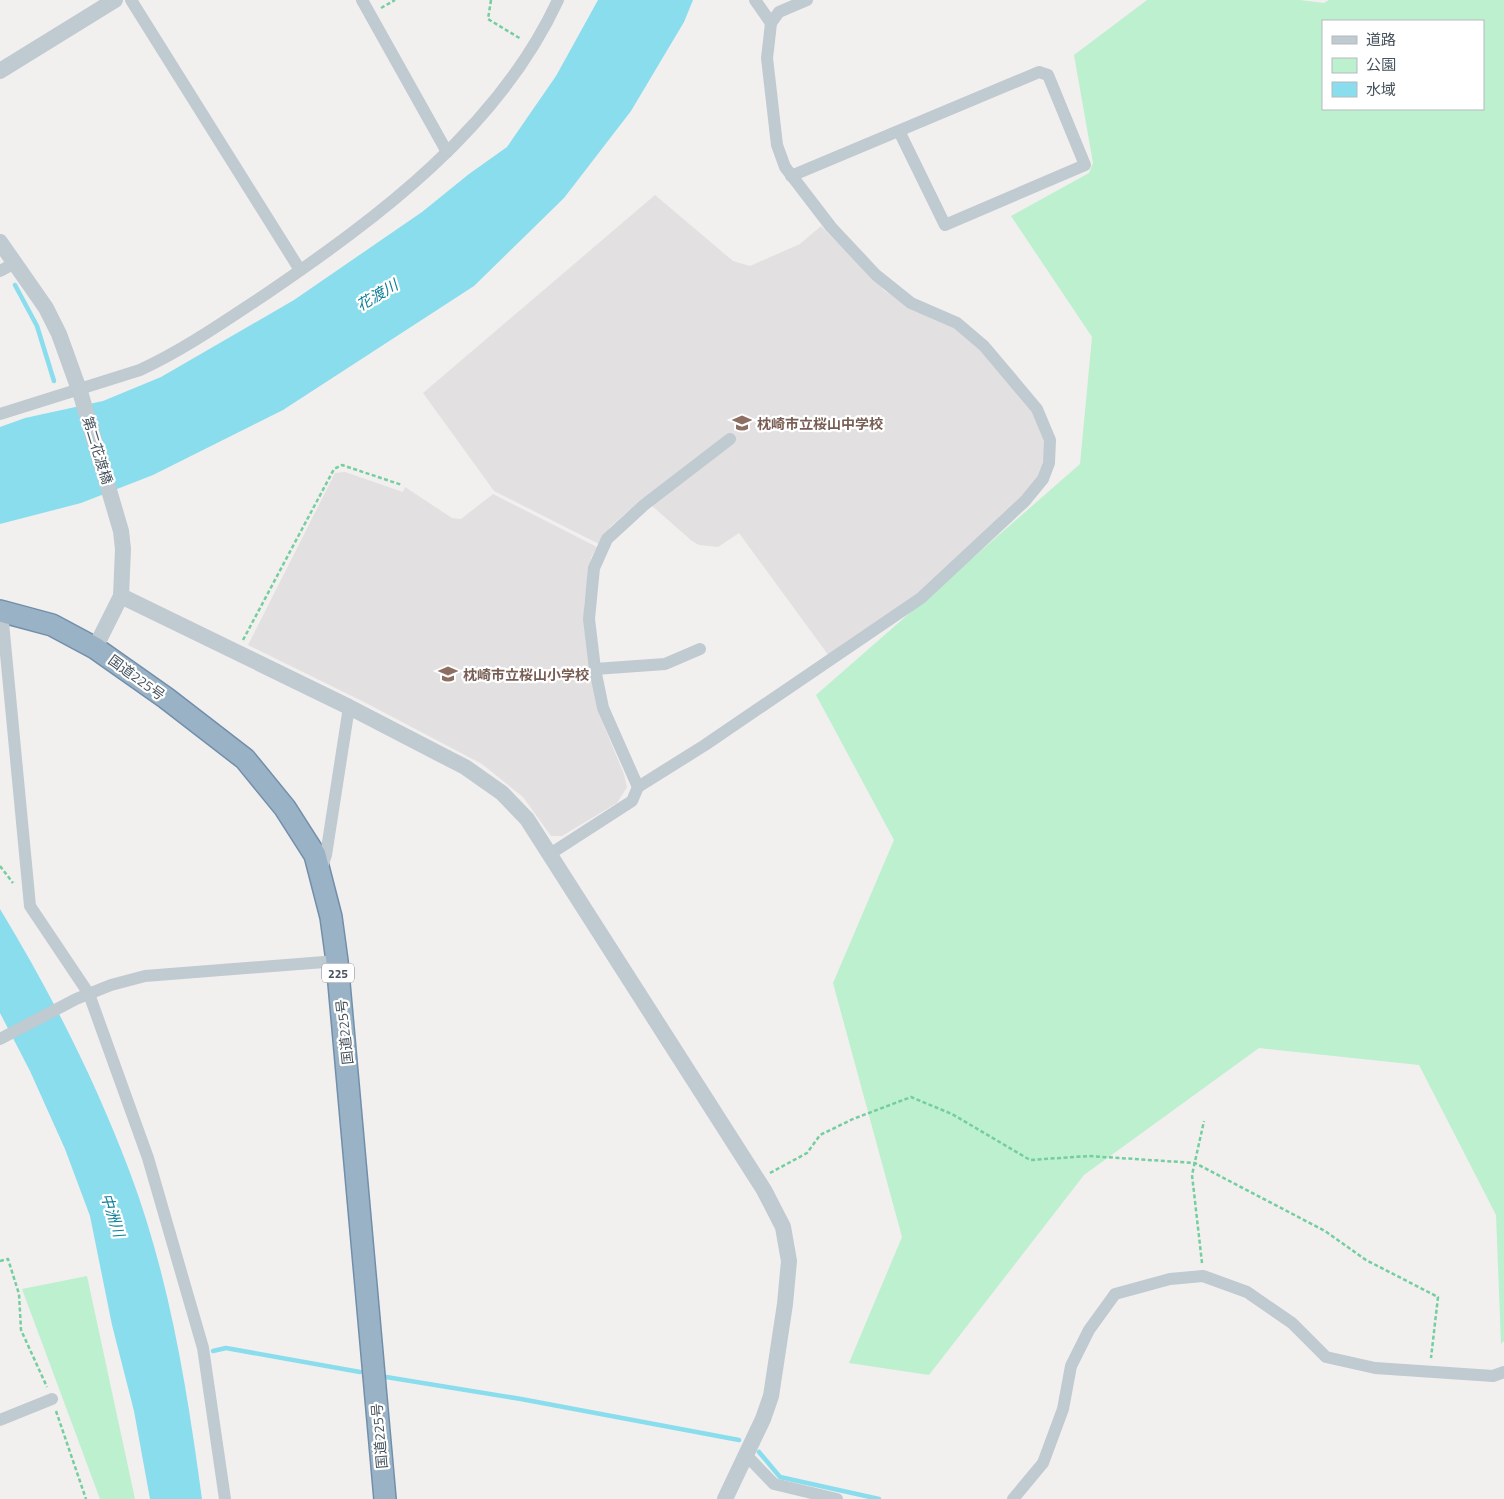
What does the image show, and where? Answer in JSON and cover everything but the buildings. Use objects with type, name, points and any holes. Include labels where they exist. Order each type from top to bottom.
[{"type":"highway","name":"国道225号","points":[[1,612],[52,625],[95,648],[166,698],[245,758],[285,808],[315,855],[331,917],[336,962],[385,1499]]},
{"type":"street","points":[[0,71],[115,0]]},
{"type":"street","points":[[131,0],[300,270]]},
{"type":"street","points":[[362,0],[447,152]]},
{"type":"street","points":[[0,414],[80,392],[140,370],[188,346],[300,270],[398,196],[447,152],[492,103],[533,46],[558,0]]},
{"type":"street","points":[[755,0],[771,22]]},
{"type":"street","points":[[550,854],[632,801],[638,787],[705,745],[921,598],[1025,501],[1043,479],[1049,463],[1050,440],[1045,423],[1037,409],[984,346],[957,323],[911,303],[888,286],[831,227],[791,176],[777,145],[767,58],[771,22],[779,12],[807,0]]},
{"type":"street","points":[[791,176],[1039,72],[1048,75],[1085,165],[945,225],[899,131]]},
{"type":"street","name":"第二花渡橋","points":[[0,242],[46,308],[55,325],[80,392],[116,511],[123,548],[121,596]]},
{"type":"street","points":[[0,271],[15,262]]},
{"type":"street","points":[[638,787],[603,708],[594,669],[589,619],[594,568],[607,539],[644,505],[730,439]]},
{"type":"street","points":[[95,648],[121,596],[349,707],[465,768],[502,793],[527,819],[758,1179],[783,1228],[789,1261],[785,1304],[771,1396],[725,1499]]},
{"type":"street","points":[[1,612],[5,700],[30,906],[89,994],[148,1158],[203,1348],[225,1499]]},
{"type":"street","points":[[594,669],[665,664],[700,649]]},
{"type":"street","points":[[320,874],[326,856],[349,707]]},
{"type":"street","points":[[0,1039],[76,999],[145,976],[336,962]]},
{"type":"street","points":[[1013,1499],[1043,1463],[1063,1409],[1071,1366],[1089,1330],[1115,1294],[1170,1279],[1204,1276],[1247,1292],[1292,1323],[1326,1357],[1375,1368],[1493,1376],[1504,1372]]},
{"type":"street","points":[[0,1420],[52,1399]]},
{"type":"street","points":[[746,1455],[774,1484],[837,1499]]},
{"type":"path","points":[[491,0],[488,19],[533,46]]},
{"type":"path","points":[[236,652],[334,469],[342,465],[402,486]]},
{"type":"path","points":[[758,1179],[807,1153],[820,1135],[852,1119],[911,1097],[952,1114],[1030,1160],[1089,1156],[1195,1163],[1325,1231],[1366,1260],[1438,1297],[1430,1372]]},
{"type":"path","points":[[1204,1121],[1192,1175],[1204,1276]]},
{"type":"path","points":[[0,1261],[8,1259],[19,1294],[21,1330]]},
{"type":"shaded area","name":"枕崎市立桜山中学校","points":[[655,195],[733,261],[750,266],[800,244],[821,226],[885,291],[908,305],[953,326],[974,342],[1036,415],[1045,444],[1044,457],[1039,475],[1022,497],[921,592],[829,656],[739,533],[718,547],[699,545],[643,498],[610,527],[599,544],[494,491],[423,393]]},
{"type":"shaded area","name":"枕崎市立桜山小学校","points":[[345,472],[403,492],[405,487],[452,518],[461,519],[493,494],[597,547],[591,558],[584,604],[586,642],[597,709],[624,774],[627,787],[617,803],[562,836],[551,836],[523,797],[482,764],[364,702],[248,645],[335,473]]},
{"type":"green space","points":[[1147,0],[1300,0],[1324,3],[1329,0],[1504,0],[1504,1341],[1501,1344],[1496,1215],[1419,1065],[1259,1048],[1084,1175],[929,1375],[849,1363],[902,1237],[833,983],[894,840],[816,695],[1080,464],[1092,337],[1011,216],[1089,173],[1093,163],[1074,55]]},
{"type":"green space","points":[[87,1276],[135,1499],[100,1499],[22,1289]]},
{"type":"water","name":"花渡川","points":[[598,0],[693,0],[684,22],[631,111],[564,198],[474,286],[283,410],[153,475],[81,503],[0,524],[0,427],[25,418],[103,401],[161,377],[294,300],[422,212],[469,174],[507,147],[556,76]]},
{"type":"water","name":"中洲川","points":[[0,909],[54,1004],[86,1069],[116,1136],[143,1210],[166,1291],[175,1332],[202,1499],[150,1499],[134,1411],[112,1325],[90,1216],[65,1149],[30,1071],[0,1013]]},
{"type":"waterway","points":[[15,285],[37,326],[54,381]]},
{"type":"waterway","points":[[213,1351],[226,1348],[360,1372]]},
{"type":"waterway","points":[[386,1377],[521,1399],[739,1440]]},
{"type":"waterway","points":[[759,1452],[780,1477],[879,1499]]},
{"type":"place","name":"枕崎市立桜山中学校","points":[[742,423]]},
{"type":"place","name":"枕崎市立桜山小学校","points":[[448,674]]}]
